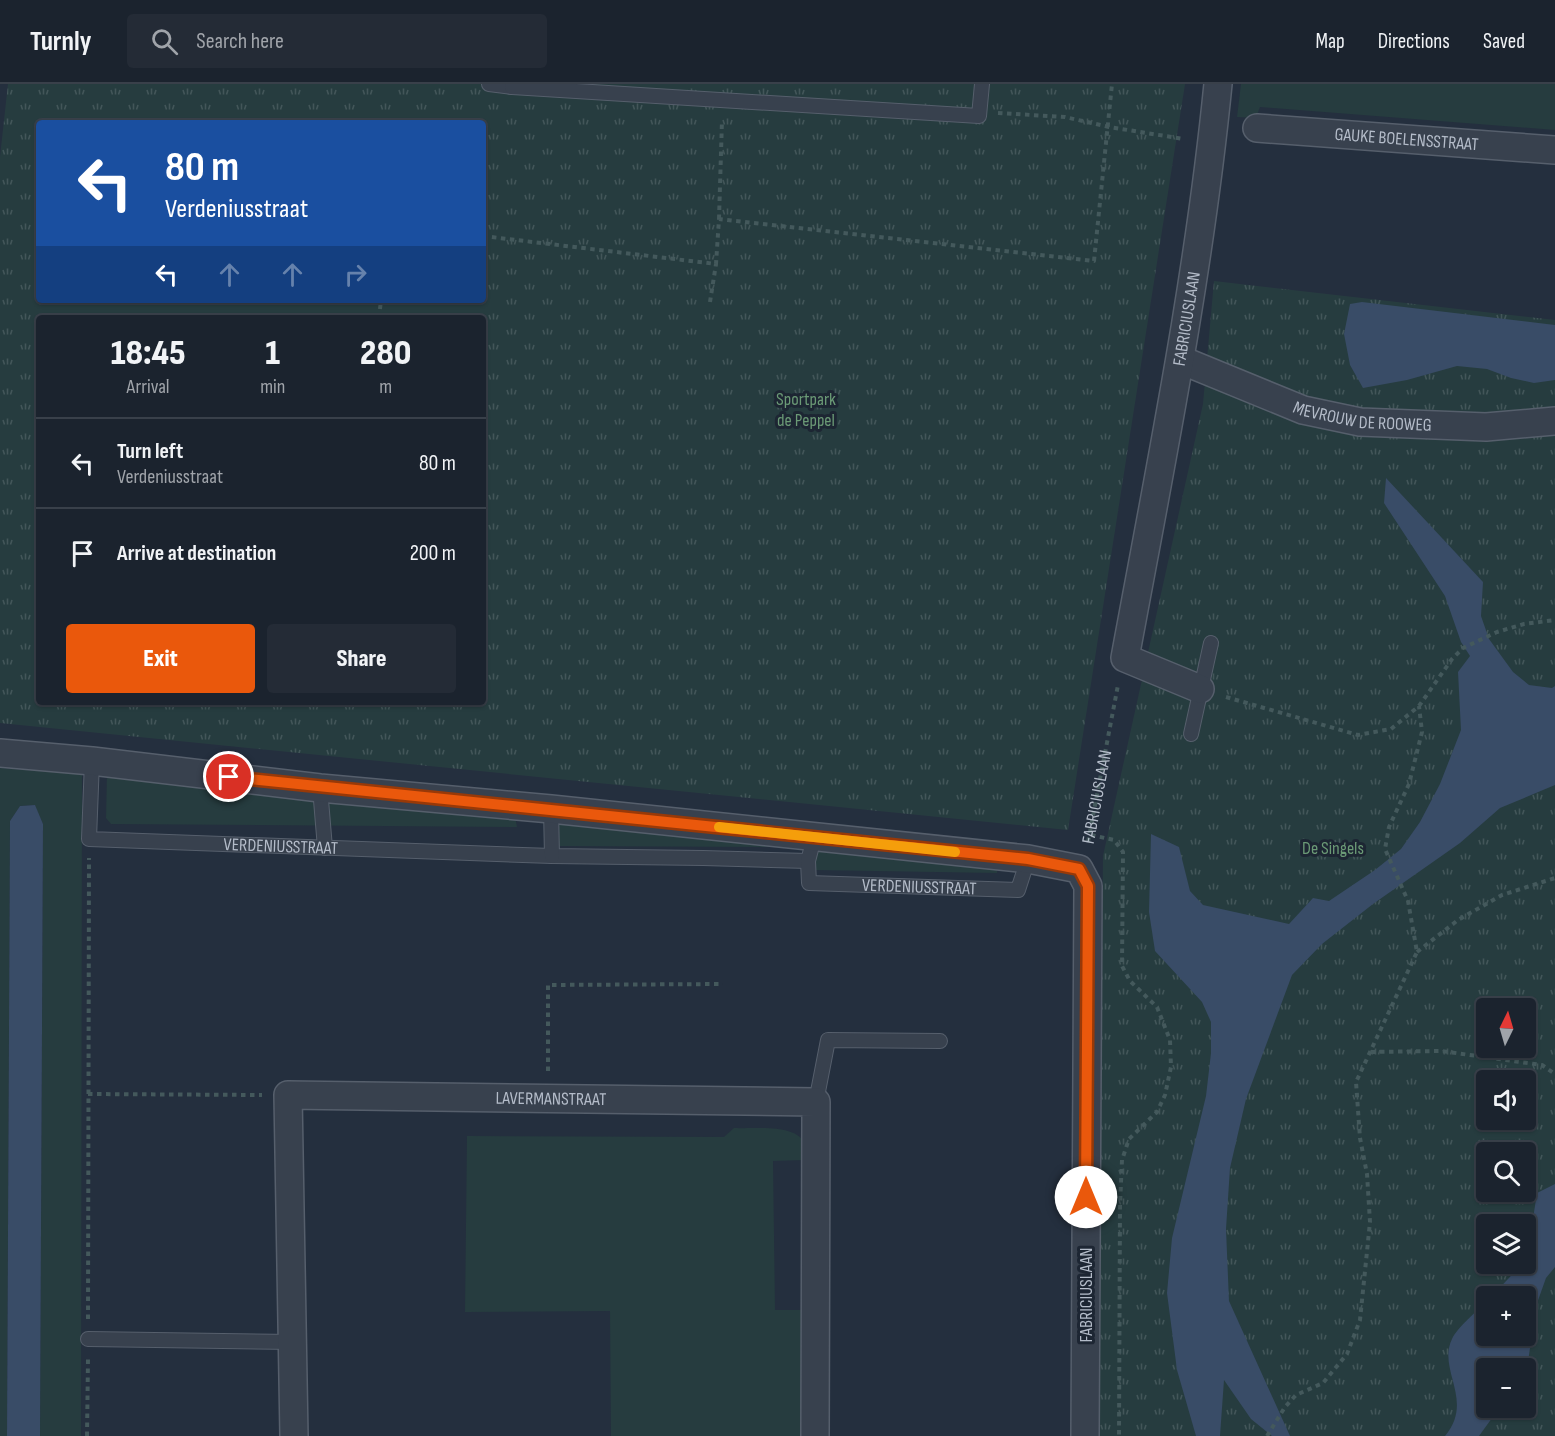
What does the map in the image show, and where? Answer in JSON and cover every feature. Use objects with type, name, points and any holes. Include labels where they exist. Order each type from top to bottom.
[{"type":"street","name":"FABRICIUSLAAN","points":[[1125,658],[1181,360],[1218,84]]},
{"type":"street","name":"GAUKE BOELENSSTRAAT","points":[[1257,128],[1555,150]]},
{"type":"street","name":"MEVROUW DE ROOWEG","points":[[1181,360],[1303,410],[1360,422],[1486,427],[1555,421]]},
{"type":"street","points":[[1125,658],[1200,689]]},
{"type":"street","name":"VERDENIUSSTRAAT","points":[[0,753],[92,761],[320,788],[551,809],[811,850],[1028,859],[1079,869]]},
{"type":"street","name":"FABRICIUSLAAN","points":[[1079,869],[1088,886],[1085,1436]]},
{"type":"street","points":[[288,1095],[294,1436]]},
{"type":"street","name":"LAVERMANSTRAAT","points":[[288,1095],[816,1102]]},
{"type":"street","points":[[814,1436],[816,1102]]},
{"type":"lane","points":[[489,84],[979,116],[982,84]]},
{"type":"lane","points":[[1191,734],[1211,643]]},
{"type":"lane","points":[[89,839],[92,761]]},
{"type":"lane","points":[[320,788],[325,848]]},
{"type":"lane","points":[[551,809],[552,856]]},
{"type":"lane","name":"VERDENIUSSTRAAT","points":[[89,839],[552,856],[703,858],[811,850],[809,883],[1018,890],[1028,859]]},
{"type":"lane","points":[[816,1102],[828,1040],[940,1041]]},
{"type":"lane","points":[[88,1340],[294,1342]]},
{"type":"path","points":[[719,219],[1094,261],[1112,84]]},
{"type":"path","points":[[710,302],[717,264],[722,100]]},
{"type":"path","points":[[980,112],[1065,117],[1108,127],[1212,141]]},
{"type":"path","points":[[486,236],[717,264]]},
{"type":"path","points":[[1200,689],[1358,735],[1391,729],[1419,706],[1452,659],[1463,648],[1497,632],[1524,624],[1555,620]]},
{"type":"path","name":"FABRICIUSLAAN","points":[[1079,869],[1090,835],[1114,698],[1125,658]]},
{"type":"path","points":[[1417,952],[1408,901],[1385,849],[1389,827],[1409,784],[1422,732],[1419,706]]},
{"type":"path","points":[[1090,835],[1114,840],[1123,852],[1122,966],[1130,981],[1157,1007],[1170,1040],[1171,1067],[1165,1095],[1157,1112],[1129,1139],[1122,1160],[1119,1436]]},
{"type":"path","points":[[87,1436],[89,839]]},
{"type":"path","points":[[1267,1436],[1285,1407],[1296,1395],[1323,1383],[1347,1354],[1360,1320],[1370,1222],[1367,1174],[1359,1138],[1356,1082],[1417,952],[1458,920],[1502,895],[1555,878]]},
{"type":"path","points":[[548,1098],[548,985],[723,984]]},
{"type":"path","points":[[1371,1052],[1441,1051],[1542,1065],[1555,1074]]},
{"type":"path","points":[[88,1094],[288,1095]]},
{"type":"green space","name":"Sportpark de Peppel","points":[[8,84],[1185,84],[1068,830],[0,723],[0,157]]},
{"type":"green space","points":[[1241,84],[1555,84],[1555,130],[1260,107],[1256,118],[1237,117]]},
{"type":"green space","name":"De Singels","points":[[1214,281],[1555,320],[1555,1436],[1098,1436],[1103,856],[1203,404]]},
{"type":"green space","points":[[0,768],[82,774],[81,1436],[40,1436],[43,824],[34,805],[20,806],[10,821],[7,1436],[0,1436]]},
{"type":"green space","points":[[107,773],[515,816],[517,827],[111,824],[106,818]]},
{"type":"green space","points":[[549,820],[772,843],[769,847],[558,846]]},
{"type":"green space","points":[[811,848],[997,868],[997,873],[813,870]]},
{"type":"green space","points":[[734,1128],[785,1130],[801,1138],[805,1145],[805,1160],[773,1161],[775,1310],[805,1310],[802,1436],[611,1436],[610,1311],[465,1312],[467,1136],[724,1137]]},
{"type":"water","points":[[1362,302],[1555,325],[1555,380],[1534,383],[1487,369],[1457,366],[1407,380],[1363,388],[1350,365],[1344,334],[1350,304]]},
{"type":"water","points":[[1386,478],[1483,582],[1481,616],[1489,639],[1513,672],[1529,685],[1552,688],[1555,686],[1555,785],[1500,808],[1460,843],[1373,904],[1322,944],[1292,975],[1246,1099],[1230,1168],[1226,1229],[1229,1301],[1290,1436],[1272,1436],[1251,1419],[1224,1380],[1220,1436],[1196,1436],[1177,1370],[1167,1293],[1172,1238],[1206,1096],[1211,1053],[1211,1022],[1202,1002],[1155,951],[1149,912],[1151,834],[1179,847],[1190,891],[1203,905],[1289,924],[1313,898],[1329,901],[1375,870],[1401,849],[1420,822],[1440,784],[1461,730],[1458,672],[1470,656],[1461,642],[1445,596],[1384,503]]},
{"type":"water","points":[[35,805],[43,824],[40,1436],[7,1436],[10,821],[20,806]]},
{"type":"water","points":[[1555,1184],[1555,1267],[1546,1278],[1536,1306],[1536,1286],[1501,1286],[1513,1274],[1536,1274],[1536,1214],[1534,1214],[1537,1193]]},
{"type":"water","points":[[1476,1312],[1476,1346],[1530,1346],[1529,1358],[1476,1358],[1476,1418],[1492,1418],[1479,1436],[1445,1436],[1453,1423],[1457,1410],[1449,1351],[1452,1339]]},
{"type":"slow traffic","points":[[719,827],[955,852]]},
{"type":"route","points":[[229,777],[1028,859],[1079,869],[1088,886],[1086,1197]]}]
